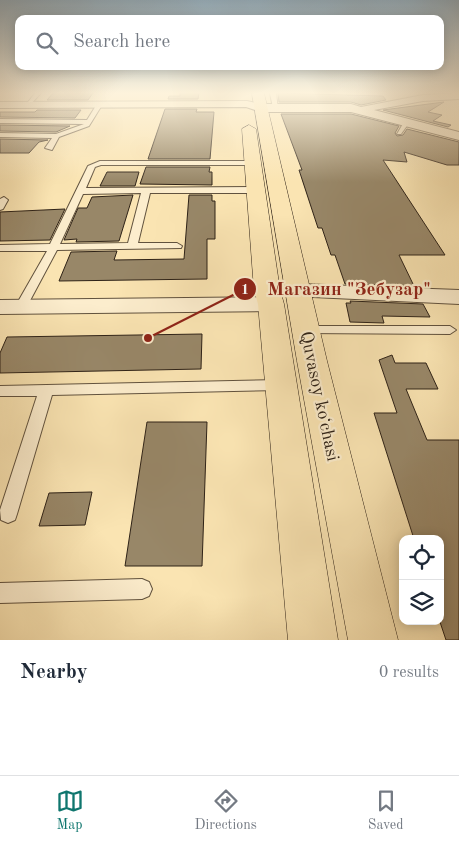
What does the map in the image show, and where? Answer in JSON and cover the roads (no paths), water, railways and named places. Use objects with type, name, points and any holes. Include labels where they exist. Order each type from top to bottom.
[{"type":"main road","name":"Quvasoy koʻchasi","points":[[256,123],[255,177],[267,290],[285,298],[306,330],[372,640]]},
{"type":"main road","name":"Quvasoy koʻchasi","points":[[260,123],[285,298],[281,385],[313,640]]},
{"type":"street","points":[[389,123],[402,128],[459,136]]},
{"type":"street","points":[[10,307],[285,298],[459,297]]},
{"type":"lane","points":[[0,135],[56,136],[89,123]]},
{"type":"lane","points":[[49,148],[56,136]]},
{"type":"lane","points":[[10,307],[54,247],[92,166],[100,163],[255,177]]},
{"type":"lane","points":[[81,191],[146,191],[255,177]]},
{"type":"lane","points":[[132,246],[146,191]]},
{"type":"lane","points":[[0,248],[177,246]]},
{"type":"lane","points":[[306,330],[450,330]]},
{"type":"lane","points":[[0,391],[281,385]]},
{"type":"lane","points":[[8,514],[46,390]]},
{"type":"lane","points":[[0,593],[142,589]]},
{"type":"place","name":"Магазин \"Зебузар\"","points":[[148,338]]}]
